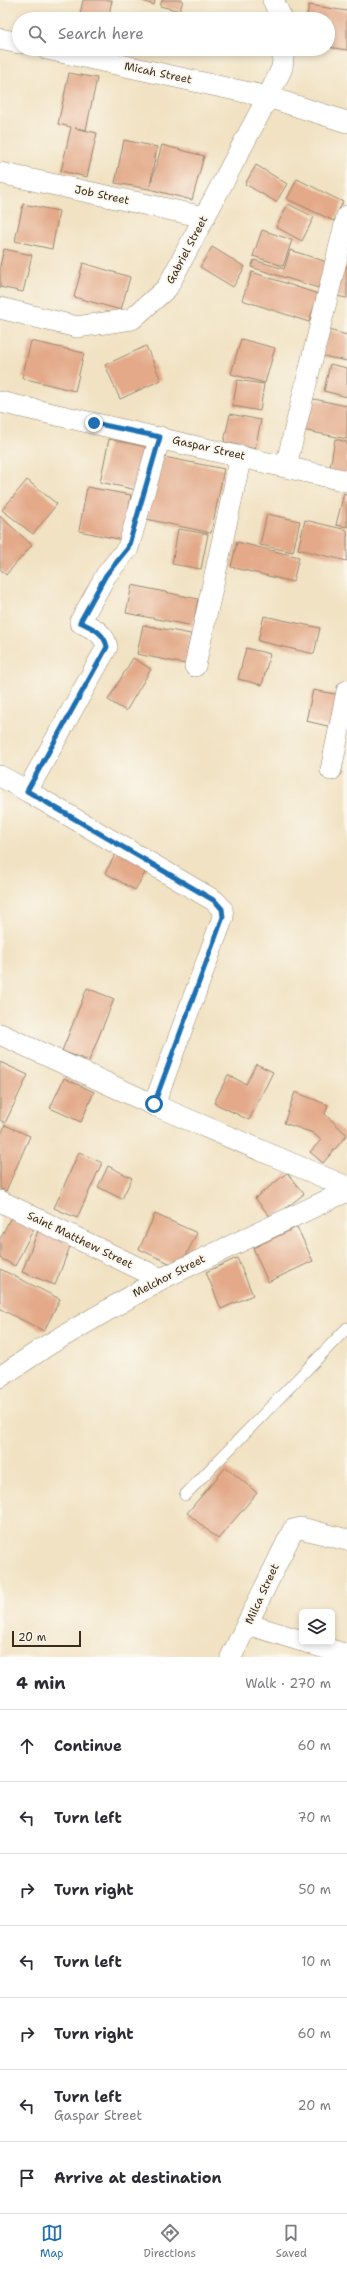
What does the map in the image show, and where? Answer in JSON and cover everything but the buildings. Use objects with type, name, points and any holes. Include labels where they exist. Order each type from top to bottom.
[{"type":"street","points":[[273,0],[279,12]]},
{"type":"street","points":[[0,39],[12,42]]},
{"type":"street","name":"Micah Street","points":[[79,56],[268,97],[347,122]]},
{"type":"street","name":"Gabriel Street","points":[[0,308],[77,328],[132,319],[167,288],[268,97],[282,68],[283,56]]},
{"type":"street","name":"Job Street","points":[[0,173],[204,217]]},
{"type":"street","points":[[286,466],[347,216]]},
{"type":"street","name":"Gaspar Street","points":[[0,402],[160,437],[347,481]]},
{"type":"street","points":[[27,791],[107,647],[106,639],[98,631],[80,622],[106,575],[128,548],[160,437]]},
{"type":"street","points":[[195,666],[240,456]]},
{"type":"street","points":[[331,770],[347,690]]},
{"type":"street","points":[[0,776],[215,901],[222,909],[223,917],[154,1104]]},
{"type":"street","points":[[0,1034],[154,1104],[347,1187]]},
{"type":"street","name":"Melchor Street","points":[[0,1377],[48,1345],[161,1279],[347,1191]]},
{"type":"street","name":"Saint Matthew Street","points":[[0,1201],[161,1279]]},
{"type":"street","name":"Milca Street","points":[[231,1657],[292,1530],[301,1528],[347,1540]]},
{"type":"street","points":[[247,1624],[299,1640]]},
{"type":"street","points":[[315,1645],[347,1655]]},
{"type":"lane","points":[[185,1495],[347,1328]]},
{"type":"route","points":[[94,423],[160,437],[128,548],[106,575],[80,622],[98,631],[106,639],[107,647],[27,791],[215,901],[222,909],[223,917],[154,1104]]}]
